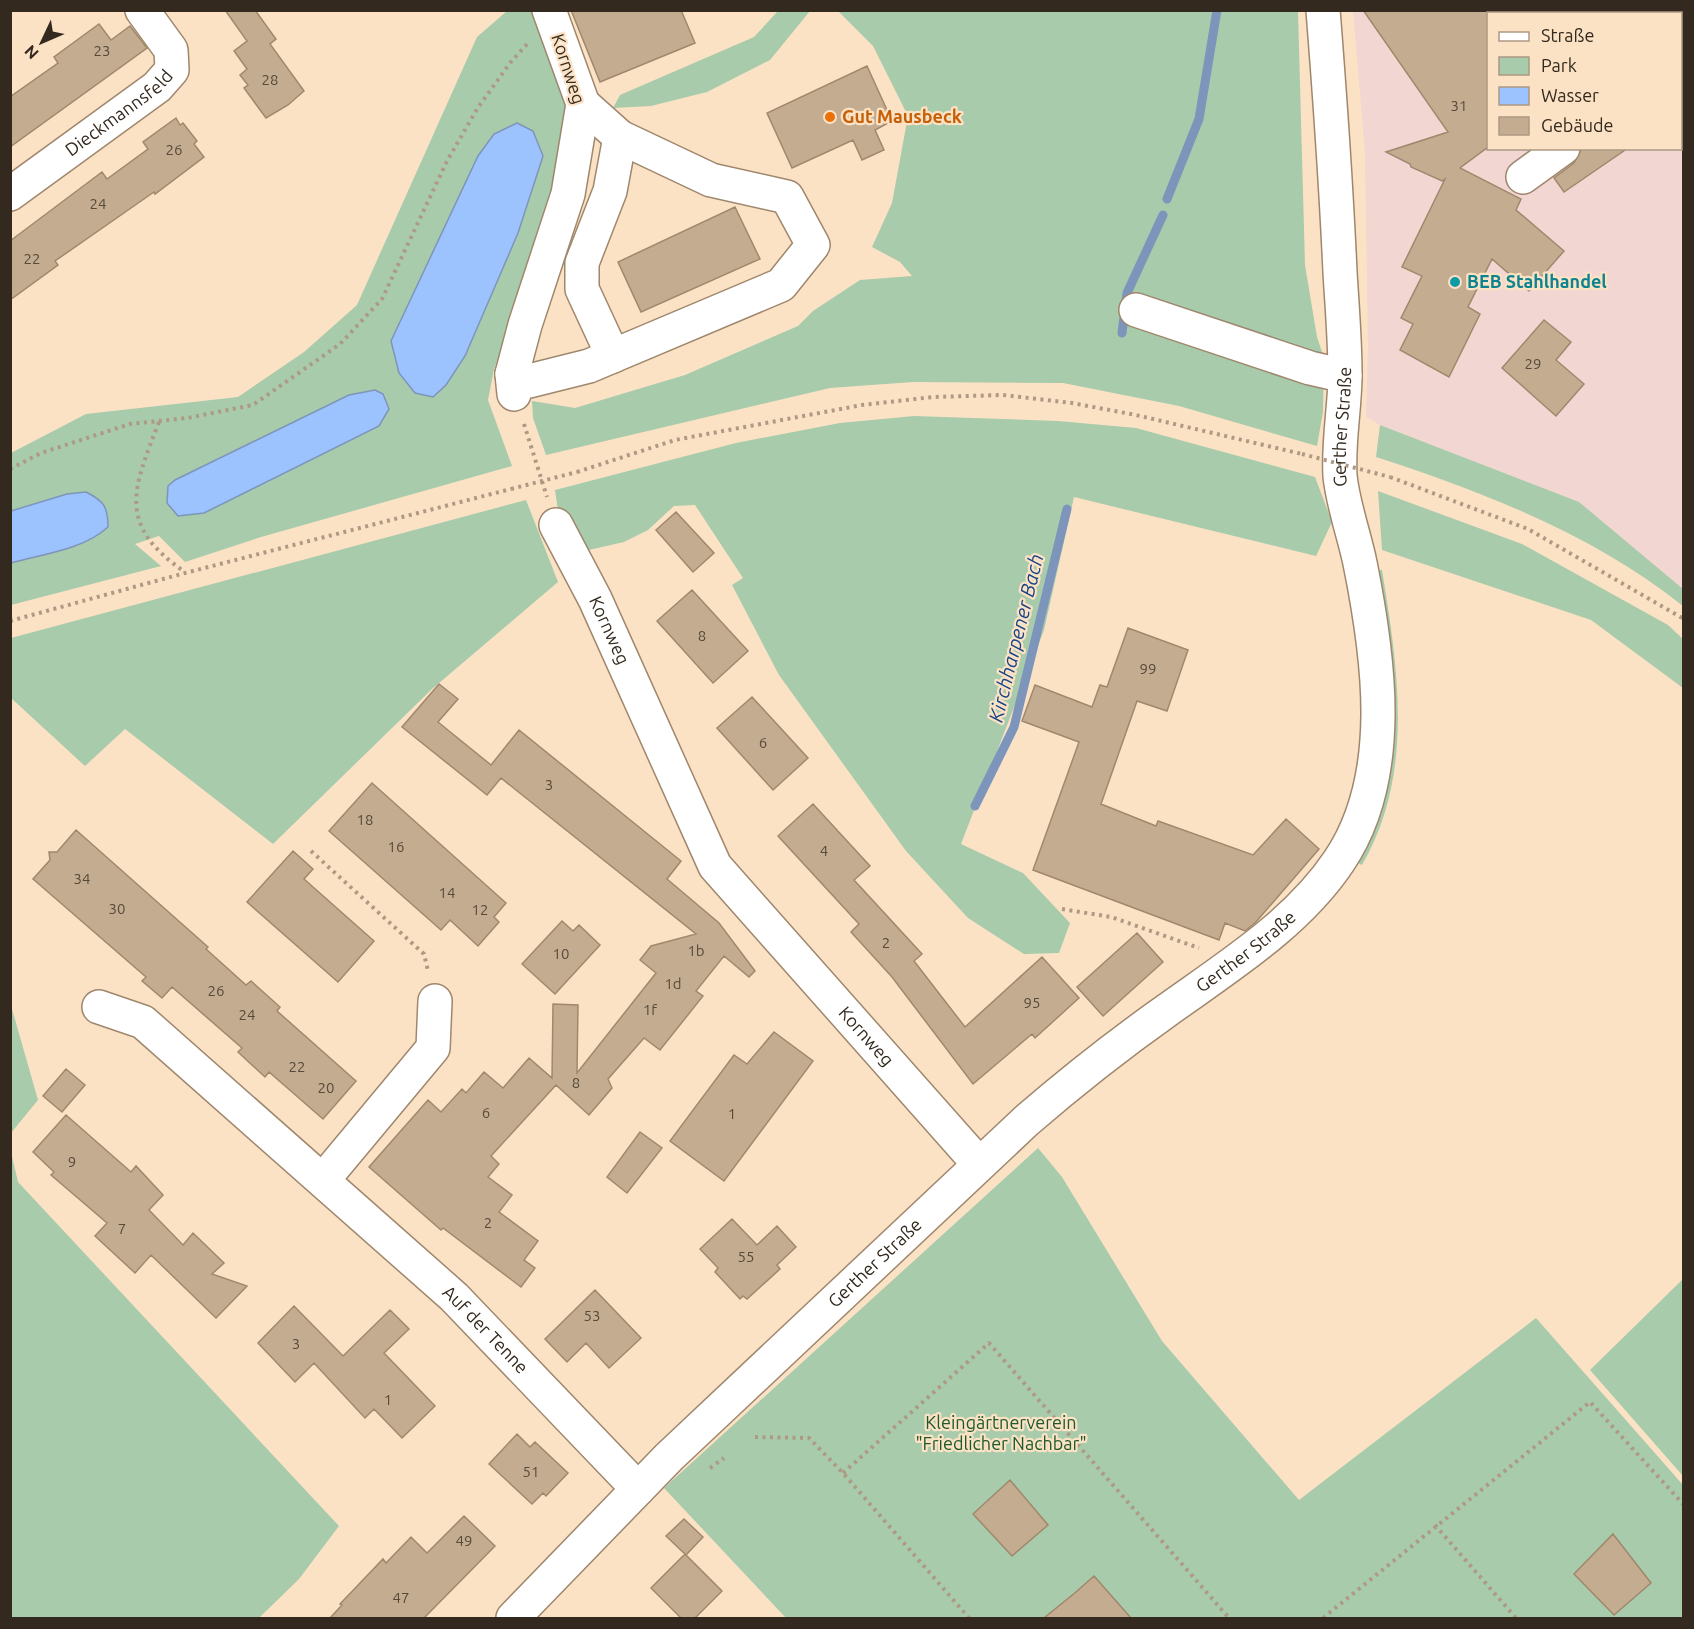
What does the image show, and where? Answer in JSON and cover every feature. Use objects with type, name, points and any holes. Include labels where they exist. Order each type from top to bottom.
[{"type":"street","name":"Dieckmannsfeld","points":[[10,194],[157,87],[172,70],[171,50],[142,10]]},
{"type":"street","name":"Gerther Straße","points":[[513,1618],[638,1489],[979,1164],[1065,1087],[1235,962],[1305,904],[1338,862],[1354,835],[1361,817],[1376,750],[1378,701],[1374,652],[1360,565],[1341,480],[1339,434],[1345,376],[1335,152],[1323,10]]},
{"type":"street","name":"Kornweg","points":[[513,384],[525,325],[568,194],[583,104],[550,15]]},
{"type":"street","points":[[513,384],[589,366],[782,285],[813,245],[787,196],[711,180],[620,137],[583,104]]},
{"type":"street","points":[[614,356],[582,289],[582,262],[610,191],[620,137]]},
{"type":"street","points":[[1522,177],[1560,150]]},
{"type":"street","points":[[1136,310],[1310,368],[1345,376]]},
{"type":"street","name":"Kornweg","points":[[556,525],[596,599],[715,866],[979,1164]]},
{"type":"street","points":[[324,1180],[433,1048],[435,1001]]},
{"type":"street","name":"Auf der Tenne","points":[[99,1007],[142,1022],[324,1180],[454,1297],[638,1489]]},
{"type":"path","points":[[10,469],[41,453],[130,424],[159,422],[253,405],[340,344],[382,299],[447,161],[477,109],[510,63],[550,15]]},
{"type":"path","points":[[513,384],[556,525]]},
{"type":"path","points":[[10,621],[185,573],[511,489],[675,440],[862,405],[933,397],[1003,395],[1136,414],[1390,477],[1528,529],[1683,619]]},
{"type":"path","points":[[159,422],[136,490],[138,517],[143,534],[162,557],[185,573]]},
{"type":"path","points":[[311,851],[424,954],[435,1001]]},
{"type":"path","points":[[1062,909],[1111,917],[1235,962]]},
{"type":"path","points":[[843,1473],[988,1343],[1229,1618]]},
{"type":"path","points":[[1323,1618],[1435,1525],[1590,1402],[1683,1506]]},
{"type":"path","points":[[755,1437],[809,1438],[843,1473],[969,1618]]},
{"type":"path","points":[[710,1468],[724,1458]]},
{"type":"path","points":[[1435,1525],[1516,1618]]},
{"type":"shaded area","points":[[1353,11],[1683,11],[1683,590],[1573,500],[1380,425],[1366,417],[1368,349],[1365,153]]},
{"type":"green space","points":[[507,11],[537,11],[570,101],[565,155],[535,264],[494,369],[488,400],[512,466],[261,537],[185,562],[159,536],[135,544],[161,566],[11,605],[11,453],[86,414],[238,397],[304,352],[357,305],[477,37]]},
{"type":"green space","points":[[778,11],[810,11],[770,60],[707,92],[651,106],[613,108],[620,95],[754,37]]},
{"type":"green space","points":[[838,11],[1298,11],[1305,265],[1317,337],[1324,358],[1323,412],[1317,446],[1179,406],[1063,383],[913,382],[830,388],[546,455],[533,418],[532,401],[575,408],[685,375],[798,326],[813,311],[860,280],[912,276],[900,262],[872,247],[892,203],[908,116],[873,46]]},
{"type":"green space","points":[[914,416],[1058,421],[1136,428],[1315,477],[1332,522],[1316,556],[1074,497],[1044,630],[961,844],[1023,873],[1070,923],[1059,953],[1024,954],[968,918],[906,851],[779,675],[732,585],[743,578],[695,505],[674,506],[648,530],[624,542],[580,552],[559,517],[555,490],[736,443],[840,423]]},
{"type":"green space","points":[[1380,425],[1579,502],[1683,589],[1683,606],[1613,558],[1537,518],[1456,485],[1376,457]]},
{"type":"green space","points":[[1378,491],[1522,544],[1668,625],[1683,639],[1683,688],[1591,620],[1382,550]]},
{"type":"green space","points":[[526,500],[558,582],[432,689],[273,844],[125,729],[85,766],[11,698],[11,638]]},
{"type":"green space","points":[[1376,570],[1382,570],[1388,607],[1397,682],[1398,720],[1396,758],[1390,794],[1379,830],[1362,865],[1356,862],[1372,833]]},
{"type":"green space","points":[[10,1002],[38,1100],[11,1133],[10,1133]]},
{"type":"green space","points":[[10,1148],[18,1182],[339,1526],[299,1579],[259,1618],[11,1618]]},
{"type":"green space","name":"Kleingärtnerverein \"Friedlicher Nachbar\"","points":[[1038,1148],[1062,1177],[1162,1341],[1299,1500],[1536,1318],[1683,1485],[1683,1618],[786,1618],[664,1488]]},
{"type":"green space","points":[[1683,1279],[1683,1476],[1590,1370]]},
{"type":"water","points":[[517,123],[533,131],[543,156],[518,233],[465,356],[446,385],[433,397],[415,393],[399,373],[391,341],[478,156],[494,134]]},
{"type":"water","points":[[375,390],[383,394],[389,409],[379,426],[204,513],[178,516],[167,503],[168,486],[175,480],[349,395]]},
{"type":"water","points":[[86,492],[104,505],[108,527],[98,535],[74,546],[11,563],[11,511],[67,494]]},
{"type":"building","points":[[225,10],[255,10],[276,39],[270,44],[304,91],[288,105],[266,118],[244,88],[248,85],[240,75],[247,69],[234,51],[247,41]]},
{"type":"building","points":[[571,10],[681,10],[695,43],[600,82]]},
{"type":"building","points":[[1363,10],[1488,10],[1487,148],[1460,168],[1521,199],[1516,210],[1564,251],[1529,291],[1492,259],[1468,307],[1480,314],[1449,377],[1400,350],[1413,324],[1401,318],[1422,276],[1402,267],[1445,179],[1442,181],[1411,167],[1410,164],[1386,152],[1448,132]]},
{"type":"building","points":[[99,24],[111,40],[130,26],[147,48],[10,147],[10,97],[58,63],[54,57]]},
{"type":"building","name":"Gut Mausbeck","points":[[867,66],[892,121],[875,130],[884,150],[862,160],[853,140],[792,168],[767,113]]},
{"type":"building","points":[[176,118],[197,141],[194,144],[204,157],[155,194],[154,192],[55,261],[58,265],[10,300],[10,241],[102,172],[107,179],[148,149],[143,142]]},
{"type":"building","points":[[1581,150],[1625,150],[1564,192],[1554,178],[1574,163]]},
{"type":"building","points":[[735,207],[760,259],[641,312],[618,262]]},
{"type":"building","points":[[1544,320],[1571,342],[1556,360],[1584,384],[1556,416],[1502,368]]},
{"type":"building","points":[[676,512],[714,553],[693,572],[656,530]]},
{"type":"building","points":[[692,590],[748,651],[713,683],[657,621]]},
{"type":"building","points":[[1128,628],[1188,650],[1167,711],[1137,701],[1101,804],[1156,826],[1158,821],[1253,855],[1286,819],[1319,849],[1256,922],[1245,931],[1225,923],[1219,940],[1033,870],[1079,742],[1022,721],[1035,685],[1092,707],[1100,685],[1107,687]]},
{"type":"building","points":[[439,684],[458,699],[438,722],[491,765],[519,730],[681,861],[667,879],[719,923],[755,971],[749,977],[724,956],[696,991],[703,996],[660,1050],[644,1038],[608,1079],[612,1088],[589,1115],[556,1085],[491,1156],[499,1164],[488,1177],[512,1195],[499,1212],[538,1241],[524,1260],[535,1268],[521,1287],[443,1228],[441,1230],[369,1167],[428,1100],[441,1112],[462,1089],[466,1093],[484,1072],[503,1088],[529,1058],[552,1078],[553,1004],[578,1005],[577,1073],[656,973],[640,960],[651,946],[696,934],[501,778],[487,795],[402,727]]},
{"type":"building","points":[[752,697],[808,758],[773,790],[717,728]]},
{"type":"building","points":[[372,783],[506,903],[494,917],[499,922],[478,946],[450,920],[441,930],[329,831]]},
{"type":"building","points":[[813,804],[870,866],[854,880],[922,954],[914,961],[965,1027],[1042,957],[1079,998],[1035,1038],[1032,1034],[973,1084],[892,977],[851,932],[859,924],[778,836]]},
{"type":"building","points":[[76,830],[208,947],[206,949],[246,985],[251,981],[280,1007],[277,1011],[356,1081],[323,1119],[269,1072],[265,1077],[238,1052],[242,1048],[172,987],[162,998],[142,981],[146,977],[33,879],[50,860],[49,852],[57,852]]},
{"type":"building","points":[[293,851],[313,869],[304,879],[374,941],[338,982],[247,902]]},
{"type":"building","points":[[562,921],[573,931],[579,925],[600,945],[555,994],[522,964]]},
{"type":"building","points":[[1137,933],[1163,962],[1103,1016],[1077,987]]},
{"type":"building","points":[[774,1032],[813,1061],[724,1181],[670,1141],[734,1055],[747,1064]]},
{"type":"building","points":[[66,1069],[85,1085],[62,1112],[43,1096]]},
{"type":"building","points":[[66,1115],[131,1172],[136,1166],[163,1195],[149,1210],[183,1245],[193,1233],[224,1263],[212,1274],[247,1286],[216,1318],[151,1255],[135,1273],[95,1236],[107,1223],[51,1175],[54,1172],[33,1152]]},
{"type":"building","points":[[640,1132],[662,1148],[627,1193],[607,1177]]},
{"type":"building","points":[[732,1219],[757,1245],[777,1226],[796,1247],[777,1265],[780,1269],[747,1299],[743,1296],[740,1299],[715,1272],[718,1268],[700,1249]]},
{"type":"building","points":[[595,1290],[641,1338],[609,1368],[586,1343],[567,1362],[545,1339]]},
{"type":"building","points":[[294,1306],[343,1356],[390,1310],[409,1329],[384,1353],[435,1406],[402,1438],[374,1409],[365,1418],[314,1363],[295,1382],[258,1343]]},
{"type":"building","points":[[517,1434],[530,1447],[535,1442],[568,1473],[546,1496],[543,1493],[532,1504],[489,1464]]},
{"type":"building","points":[[1010,1480],[1048,1525],[1012,1556],[973,1514]]},
{"type":"building","points":[[464,1516],[495,1546],[424,1618],[330,1618],[342,1605],[340,1604],[383,1559],[386,1563],[411,1537],[427,1553]]},
{"type":"building","points":[[684,1519],[703,1537],[686,1555],[722,1591],[695,1618],[681,1618],[651,1588],[685,1554],[666,1536]]},
{"type":"building","points":[[1613,1534],[1651,1583],[1614,1615],[1574,1574]]},
{"type":"building","points":[[1094,1576],[1131,1618],[1044,1618],[1076,1592]]},
{"type":"waterway","name":"Kirchharpener Bach","points":[[1167,199],[1199,119],[1217,10]]},
{"type":"waterway","name":"Kirchharpener Bach","points":[[1122,333],[1127,293],[1163,215]]},
{"type":"waterway","name":"Kirchharpener Bach","points":[[975,806],[1014,727],[1067,509]]},
{"type":"place","name":"Gut Mausbeck","points":[[830,117]]},
{"type":"place","name":"BEB Stahlhandel","points":[[1455,282]]}]
